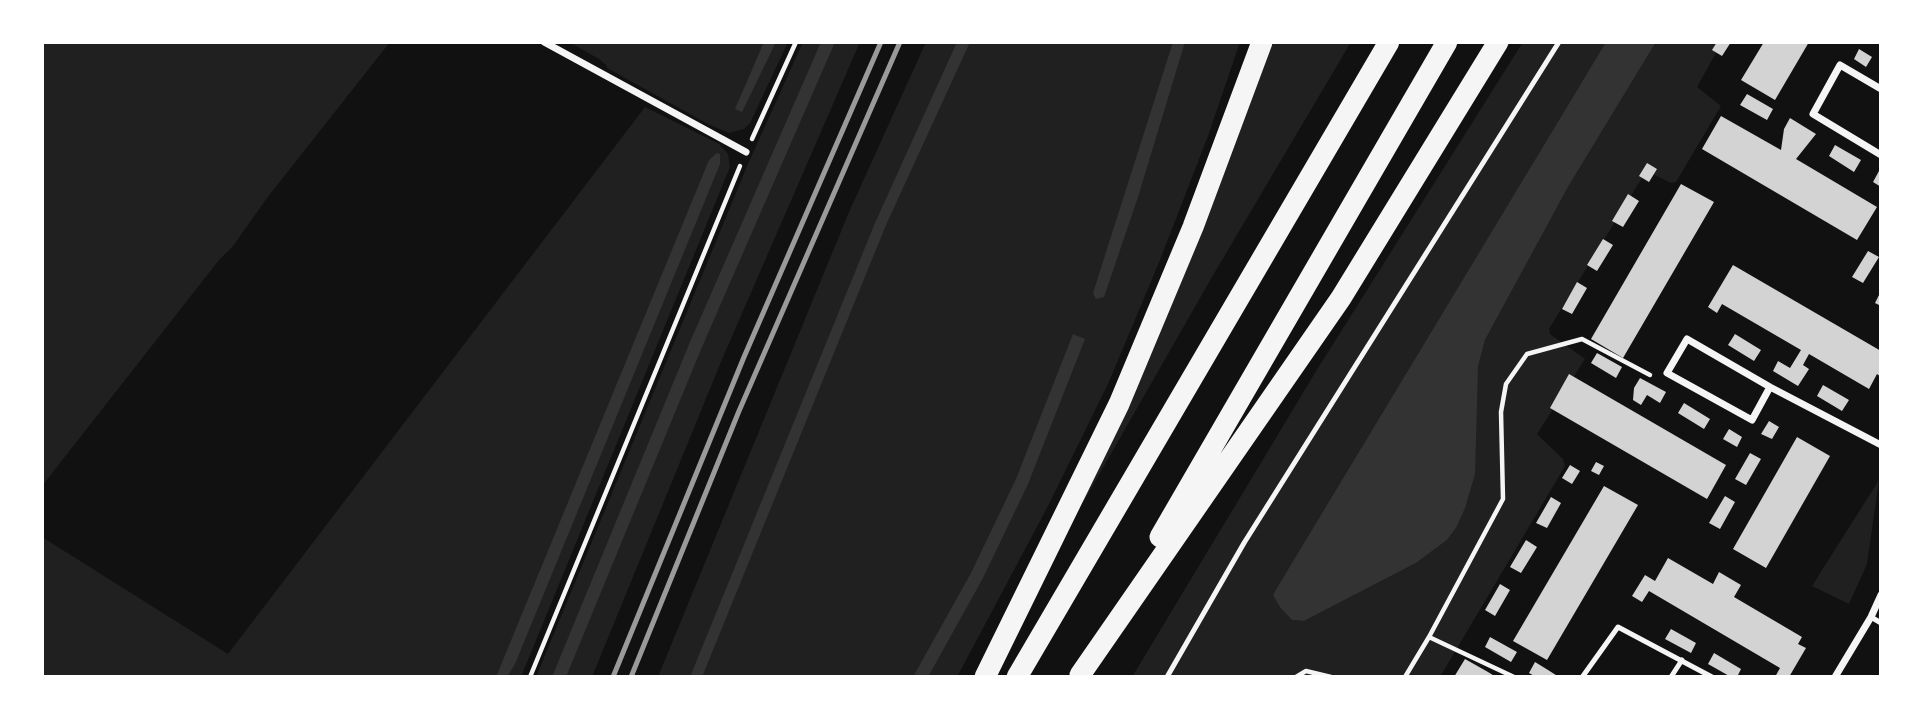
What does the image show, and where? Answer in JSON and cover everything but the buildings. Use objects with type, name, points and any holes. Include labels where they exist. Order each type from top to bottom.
[{"type":"highway","points":[[985,677],[1119,404],[1194,227],[1262,42]]},
{"type":"highway","points":[[1017,677],[1389,42]]},
{"type":"highway","points":[[1079,676],[1447,42]]},
{"type":"highway","points":[[1079,676],[1340,298],[1498,42]]},
{"type":"street","points":[[544,42],[746,152]]},
{"type":"street","points":[[1881,89],[1840,65],[1813,114],[1881,155]]},
{"type":"street","points":[[1770,387],[1752,420],[1667,373],[1687,338],[1770,387],[1881,445]]},
{"type":"street","points":[[1835,677],[1881,595]]},
{"type":"lane","points":[[1167,677],[1244,543],[1559,42]]},
{"type":"lane","points":[[1871,617],[1881,623]]},
{"type":"lane","points":[[1585,677],[1583,676],[1618,627],[1712,677]]},
{"type":"lane","points":[[1671,677],[1682,660]]},
{"type":"path","points":[[530,677],[746,152],[796,42]]},
{"type":"path","points":[[1405,677],[1429,638],[1503,499],[1501,412],[1506,384],[1527,354],[1582,339],[1651,375],[1667,373]]},
{"type":"path","points":[[1429,638],[1514,677]]},
{"type":"path","points":[[1296,677],[1306,671],[1331,677]]},
{"type":"shaded area","points":[[42,42],[390,42],[267,198],[233,246],[219,260],[42,486]]},
{"type":"shaded area","points":[[569,42],[788,42],[750,123],[744,129],[729,133],[607,68],[599,59]]},
{"type":"shaded area","points":[[764,42],[776,42],[742,112],[735,109]]},
{"type":"shaded area","points":[[803,42],[860,42],[723,357],[592,677],[536,677],[748,164]]},
{"type":"shaded area","points":[[821,42],[835,42],[702,347],[566,677],[552,677],[690,342]]},
{"type":"shaded area","points":[[926,42],[1240,42],[1208,136],[1108,384],[1048,506],[957,677],[658,677],[849,212]]},
{"type":"shaded area","points":[[957,42],[970,42],[886,225],[702,677],[690,677],[875,223]]},
{"type":"shaded area","points":[[1173,42],[1185,42],[1138,197],[1104,297],[1096,299],[1093,293]]},
{"type":"shaded area","points":[[1265,42],[1351,42],[1084,501],[1082,500],[1155,346],[1186,269]]},
{"type":"shaded area","points":[[1523,42],[1606,42],[1275,591],[1273,595],[1292,620],[1304,621],[1416,563],[1447,540],[1456,528],[1478,367],[1485,340],[1568,187],[1656,42],[1722,42],[1697,87],[1721,106],[1676,182],[1671,183],[1645,173],[1549,329],[1550,334],[1585,359],[1537,434],[1563,459],[1565,466],[1440,677],[1132,677],[1318,368]]},
{"type":"shaded area","points":[[1606,42],[1656,42],[1568,187],[1485,340],[1478,367],[1475,474],[1456,528],[1447,540],[1416,563],[1304,621],[1292,620],[1280,607],[1273,595],[1275,591]]},
{"type":"shaded area","points":[[645,107],[719,144],[728,154],[730,167],[521,677],[42,677],[42,537],[228,654]]},
{"type":"shaded area","points":[[717,153],[720,154],[720,164],[515,664],[507,677],[496,677],[709,160]]},
{"type":"shaded area","points":[[1073,334],[1085,339],[1028,484],[983,578],[928,677],[913,677],[971,573],[1016,479]]},
{"type":"shaded area","points":[[1879,480],[1867,564],[1849,604],[1812,586]]},
{"type":"railway","points":[[613,677],[744,357],[881,42]]},
{"type":"railway","points":[[631,677],[739,411],[900,42]]}]
